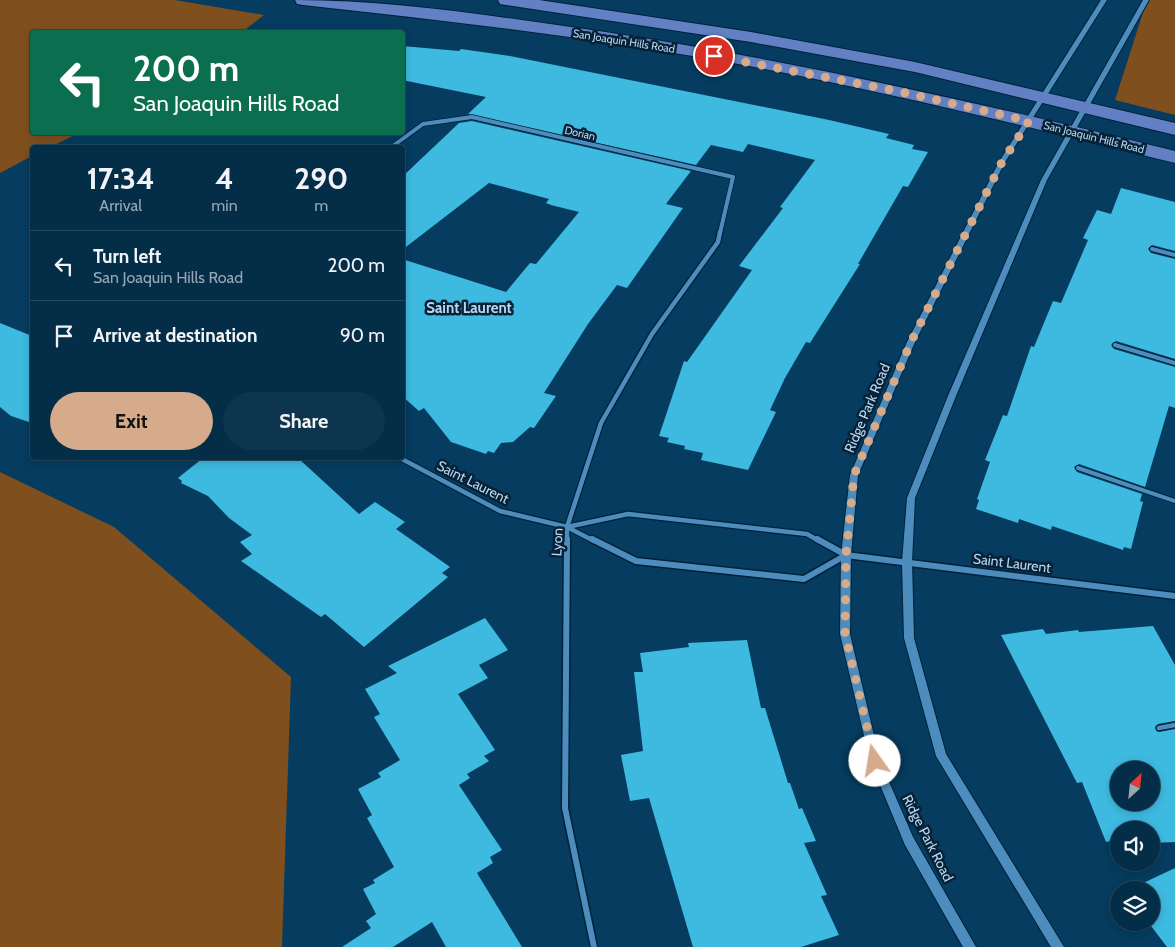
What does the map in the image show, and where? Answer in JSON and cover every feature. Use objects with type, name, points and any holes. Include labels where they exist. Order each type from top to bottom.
[{"type":"main road","name":"San Joaquin Hills Road","points":[[303,0],[559,30],[755,62],[1029,121],[1175,157]]},
{"type":"main road","name":"San Joaquin Hills Road","points":[[506,0],[761,38],[915,67],[1175,129]]},
{"type":"street","points":[[1044,98],[1104,0]]},
{"type":"street","points":[[1058,947],[941,756],[909,638],[907,562],[911,498],[952,396],[1044,180],[1146,0]]},
{"type":"street","name":"Ridge Park Road","points":[[970,947],[909,841],[875,761],[845,634],[846,555],[854,475],[911,342],[1002,162],[1044,98]]},
{"type":"street","name":"Dorian","points":[[394,145],[423,124],[472,117],[733,177]]},
{"type":"street","name":"Lyon","points":[[594,947],[565,808],[567,527],[600,423],[652,334],[718,242],[733,177]]},
{"type":"street","name":"Saint Laurent","points":[[404,460],[500,511],[567,527],[636,561],[742,574],[804,579],[846,555]]},
{"type":"street","name":"Saint Laurent","points":[[567,527],[628,514],[807,534],[846,555],[1175,596]]},
{"type":"lane","points":[[1152,249],[1175,255]]},
{"type":"lane","points":[[1115,345],[1175,363]]},
{"type":"lane","points":[[1078,468],[1175,501]]},
{"type":"lane","points":[[1160,728],[1175,726]]},
{"type":"shaded area","points":[[0,0],[175,0],[264,15],[245,30],[30,30],[30,135],[75,135],[54,145],[30,145],[30,157],[0,173]]},
{"type":"shaded area","points":[[1147,0],[1175,0],[1175,115],[1115,100]]},
{"type":"shaded area","points":[[0,472],[114,527],[291,677],[282,947],[0,947]]},
{"type":"building","points":[[405,46],[459,51],[461,49],[510,56],[829,120],[889,134],[886,138],[914,145],[912,149],[928,152],[908,187],[903,186],[858,264],[860,264],[810,343],[806,342],[785,378],[770,410],[776,412],[748,470],[701,460],[703,453],[684,449],[685,446],[667,442],[669,438],[659,436],[684,361],[687,362],[752,270],[739,266],[783,208],[780,207],[815,160],[748,144],[743,152],[711,145],[696,165],[468,114],[486,97],[405,81]]},
{"type":"building","points":[[472,121],[691,171],[666,204],[683,208],[627,288],[617,285],[588,324],[544,393],[556,396],[534,428],[530,427],[513,442],[501,443],[494,453],[488,451],[486,454],[451,442],[424,408],[419,411],[405,399],[405,260],[506,292],[530,263],[536,264],[579,212],[546,203],[549,199],[489,183],[405,248],[405,174],[459,123]]},
{"type":"building","points":[[1121,188],[1175,202],[1175,251],[1152,245],[1148,249],[1151,253],[1175,259],[1175,359],[1116,341],[1111,345],[1114,349],[1175,367],[1175,408],[1169,406],[1145,487],[1079,464],[1074,467],[1077,472],[1142,494],[1140,501],[1143,502],[1131,549],[1124,547],[1123,550],[1052,526],[1051,530],[1019,519],[1018,523],[976,509],[979,500],[977,499],[990,462],[985,460],[1003,415],[1007,416],[1031,346],[1034,347],[1053,301],[1061,303],[1088,240],[1083,238],[1097,210],[1111,214]]},
{"type":"building","points":[[0,323],[30,335],[30,422],[11,416],[0,407]]},
{"type":"building","points":[[200,460],[300,460],[359,514],[375,502],[405,522],[396,529],[450,567],[442,573],[448,577],[364,647],[325,614],[321,617],[241,561],[252,554],[240,542],[252,535],[229,518],[208,496],[181,483],[182,481],[178,478]]},
{"type":"building","points":[[485,618],[508,650],[479,665],[488,678],[458,694],[495,750],[484,756],[489,761],[467,774],[470,778],[459,785],[502,850],[490,857],[493,863],[477,873],[522,947],[446,947],[432,922],[393,947],[342,947],[371,928],[366,921],[376,914],[363,889],[375,883],[373,880],[394,867],[367,818],[372,815],[358,789],[381,777],[378,773],[400,760],[374,717],[380,714],[365,689],[397,673],[388,666]]},
{"type":"building","points":[[1153,626],[1175,665],[1175,721],[1158,724],[1155,728],[1159,732],[1175,729],[1175,842],[1160,843],[1160,821],[1110,821],[1110,841],[1106,842],[1082,782],[1077,783],[1001,635],[1043,629],[1046,634],[1078,630],[1079,632]]},
{"type":"building","points":[[747,640],[761,708],[765,708],[788,783],[790,783],[799,809],[802,808],[816,841],[804,843],[827,895],[821,896],[839,935],[801,947],[693,947],[649,798],[630,801],[621,755],[643,751],[634,672],[643,672],[640,653],[689,647],[688,643]]},
{"type":"building","points":[[1175,868],[1175,947],[1167,947],[1155,931],[1160,931],[1160,881],[1147,881]]},
{"type":"district","name":"Saint Laurent","points":[[469,308]]},
{"type":"route","points":[[714,56],[765,64],[897,91],[1029,121],[1002,162],[911,342],[854,475],[846,555],[845,634],[875,761]]}]
